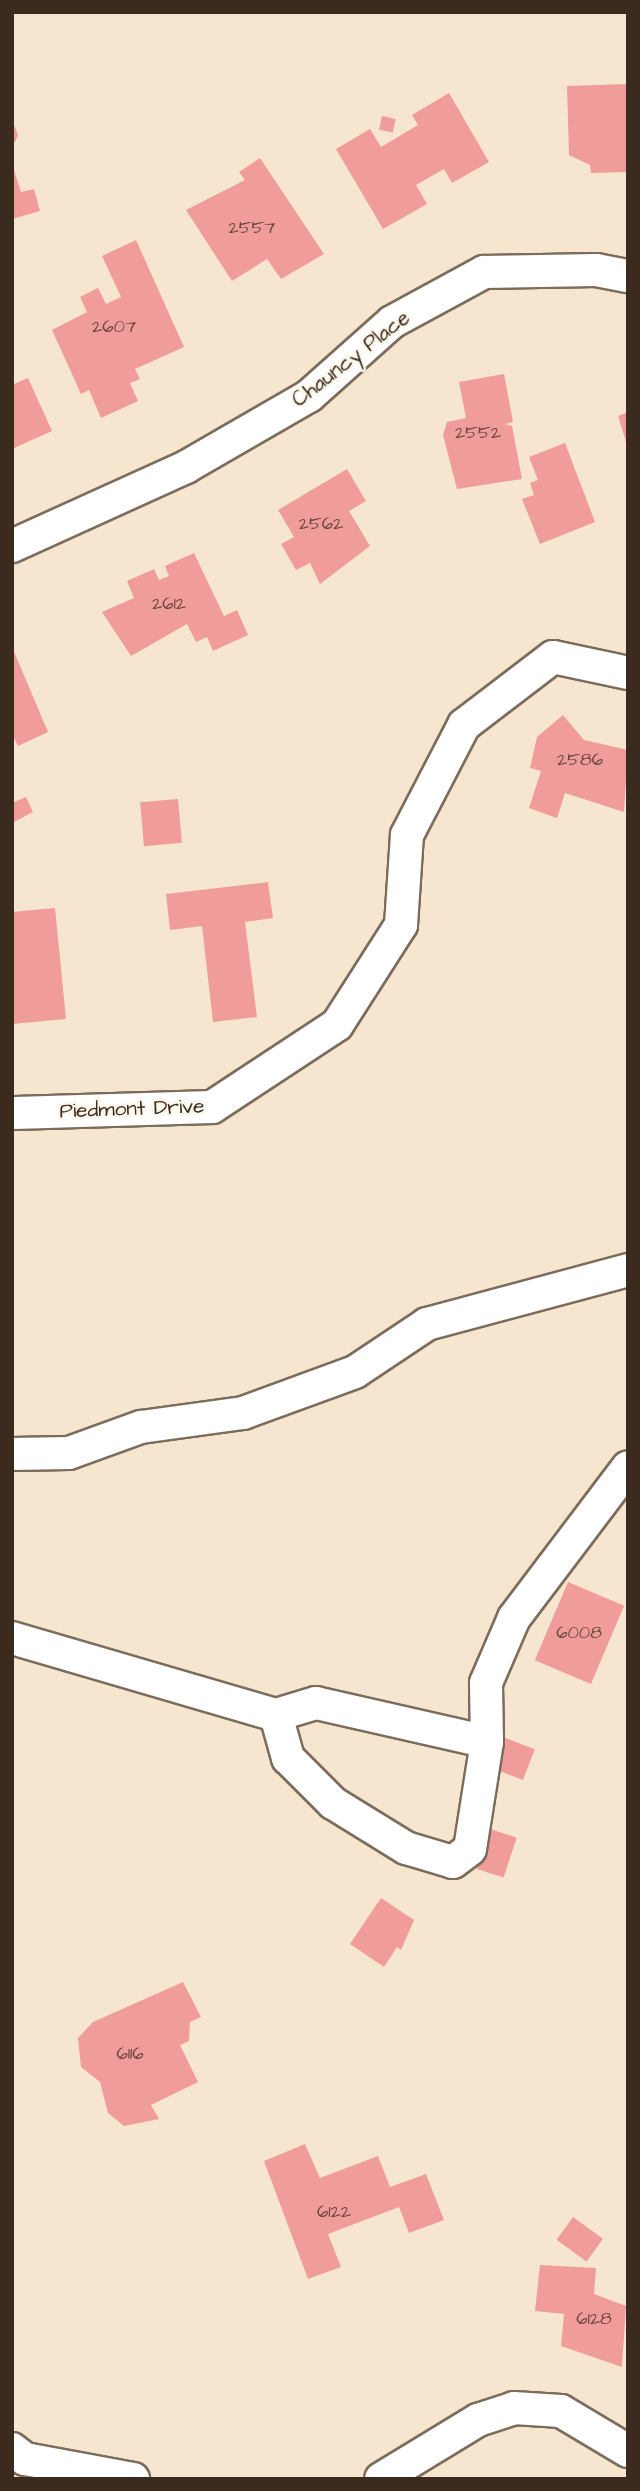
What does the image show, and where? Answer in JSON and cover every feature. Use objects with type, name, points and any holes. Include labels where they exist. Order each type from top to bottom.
[{"type":"street","name":"Chauncy Place","points":[[12,546],[186,467],[298,402],[392,322],[484,272],[596,270],[628,276]]},
{"type":"street","name":"Piedmont Drive","points":[[12,1112],[212,1107],[337,1025],[401,925],[407,835],[464,725],[554,657],[628,673]]},
{"type":"street","points":[[12,1454],[69,1453],[141,1427],[243,1413],[355,1372],[427,1324],[628,1270]]},
{"type":"street","points":[[276,1715],[288,1758],[333,1803],[406,1848],[453,1862],[470,1849],[487,1742],[486,1683],[514,1618],[628,1467]]},
{"type":"street","points":[[12,1638],[276,1715],[316,1703],[487,1742]]},
{"type":"street","points":[[381,2479],[478,2420],[514,2408],[561,2411],[628,2451]]},
{"type":"street","points":[[21,2462],[133,2479]]},
{"type":"building","points":[[628,84],[628,172],[591,173],[590,165],[569,155],[567,86]]},
{"type":"building","points":[[449,93],[489,162],[452,183],[444,169],[416,185],[427,204],[383,229],[336,149],[370,129],[381,147],[418,125],[412,115]]},
{"type":"building","points":[[382,116],[396,119],[393,133],[379,130]]},
{"type":"building","points":[[12,120],[18,135],[15,142],[12,141]]},
{"type":"building","points":[[260,158],[324,254],[281,279],[267,259],[232,281],[186,210],[245,180],[239,172]]},
{"type":"building","points":[[12,164],[21,192],[34,189],[40,211],[12,219]]},
{"type":"building","points":[[136,240],[184,347],[135,369],[140,379],[130,383],[138,401],[101,418],[89,390],[81,394],[52,330],[87,312],[80,297],[98,288],[106,304],[121,297],[102,256]]},
{"type":"building","points":[[504,374],[513,422],[505,424],[512,426],[522,479],[457,489],[443,435],[447,422],[466,418],[459,382]]},
{"type":"building","points":[[28,378],[52,431],[12,449],[12,385]]},
{"type":"building","points":[[628,412],[628,445],[627,445],[618,416]]},
{"type":"building","points":[[565,443],[595,522],[540,544],[522,499],[534,495],[530,483],[538,480],[529,457]]},
{"type":"building","points":[[347,469],[366,501],[349,511],[370,546],[320,584],[310,563],[296,570],[281,544],[294,537],[278,510]]},
{"type":"building","points":[[194,553],[224,616],[237,610],[248,635],[213,651],[207,637],[196,642],[187,624],[131,656],[102,612],[134,598],[127,581],[154,569],[159,580],[169,576],[165,566]]},
{"type":"building","points":[[12,647],[48,732],[18,746],[12,734]]},
{"type":"building","points":[[563,715],[584,740],[628,750],[624,812],[565,793],[557,818],[529,808],[541,771],[530,768],[537,737]]},
{"type":"building","points":[[26,797],[33,812],[12,823],[12,803]]},
{"type":"building","points":[[178,799],[182,843],[144,846],[140,802]]},
{"type":"building","points":[[268,882],[273,918],[245,922],[257,1017],[213,1022],[202,926],[170,930],[166,894]]},
{"type":"building","points":[[55,908],[66,1019],[12,1024],[12,912]]},
{"type":"building","points":[[568,1582],[624,1606],[591,1684],[535,1660]]},
{"type":"building","points":[[503,1737],[535,1749],[523,1780],[491,1768]]},
{"type":"building","points":[[490,1829],[517,1838],[504,1878],[477,1869]]},
{"type":"building","points":[[381,1898],[414,1920],[401,1950],[397,1947],[384,1967],[350,1944]]},
{"type":"building","points":[[183,1982],[201,2017],[190,2022],[189,2041],[180,2045],[198,2082],[151,2105],[159,2119],[124,2126],[108,2113],[100,2082],[81,2067],[78,2038],[93,2022]]},
{"type":"building","points":[[305,2144],[320,2178],[378,2156],[390,2187],[426,2174],[444,2220],[409,2233],[399,2207],[328,2234],[341,2267],[308,2279],[264,2161]]},
{"type":"building","points":[[573,2217],[603,2239],[586,2261],[557,2240]]},
{"type":"building","points":[[540,2265],[596,2268],[594,2294],[626,2306],[622,2367],[561,2346],[564,2314],[535,2311]]}]
